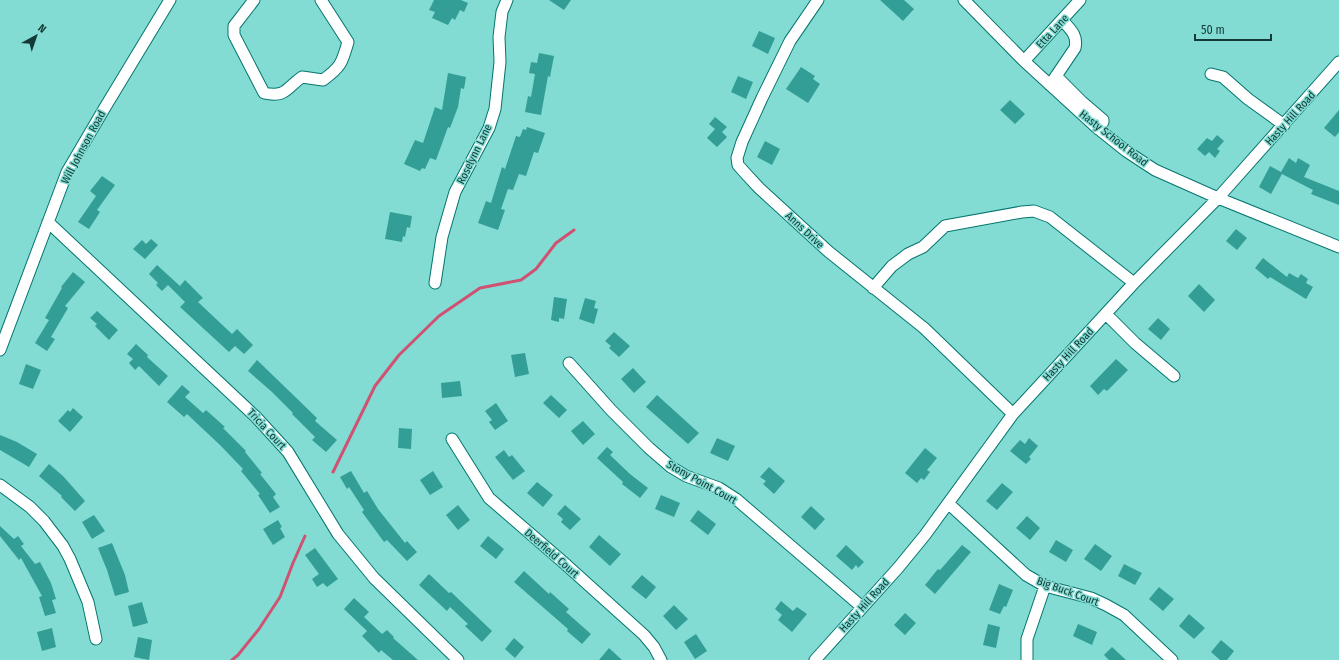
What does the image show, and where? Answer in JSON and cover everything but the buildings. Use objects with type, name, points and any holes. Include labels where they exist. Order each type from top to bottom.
[{"type":"street","name":"Will Johnson Road","points":[[0,350],[4,328],[68,172],[170,0]]},
{"type":"street","points":[[254,0],[234,26],[234,35],[264,93],[274,95],[288,90],[293,83],[302,77],[322,80],[336,70],[344,58],[348,42],[321,0]]},
{"type":"street","name":"Roselynn Lane","points":[[435,283],[442,237],[455,192],[489,128],[495,109],[500,62],[498,37],[502,12],[507,0]]},
{"type":"street","name":"Anns Drive","points":[[818,0],[790,41],[762,98],[742,142],[737,158],[738,165],[759,188],[829,252],[924,328],[1013,414]]},
{"type":"street","name":"Etta Lane","points":[[1024,61],[1080,0]]},
{"type":"street","name":"Hasty School Road","points":[[969,2],[1024,61],[1053,80],[1098,129],[1126,151],[1155,170],[1218,198],[1339,247]]},
{"type":"street","points":[[1053,80],[1075,48],[1076,42],[1075,34],[1062,20]]},
{"type":"street","name":"Hasty Hill Road","points":[[815,660],[903,562],[925,535],[1013,414],[1134,283],[1218,198],[1339,62]]},
{"type":"street","points":[[1211,74],[1224,77],[1248,99],[1284,125]]},
{"type":"street","points":[[873,288],[892,266],[908,254],[923,247],[945,226],[1034,211],[1050,217],[1134,283]]},
{"type":"street","name":"Tricia Court","points":[[48,222],[256,416],[288,452],[338,534],[374,578],[458,660]]},
{"type":"street","points":[[1106,314],[1135,343],[1174,376]]},
{"type":"street","name":"Stony Point Court","points":[[569,363],[611,410],[649,448],[671,467],[686,476],[719,488],[736,499],[862,607]]},
{"type":"street","name":"Deerfield Court","points":[[452,439],[489,498],[564,562],[644,635],[654,647],[661,660]]},
{"type":"street","points":[[0,485],[30,507],[44,521],[63,546],[88,602],[96,639]]},
{"type":"street","name":"Big Buck Court","points":[[949,504],[1026,575],[1045,586],[1091,598],[1124,615],[1172,660]]},
{"type":"street","points":[[1027,660],[1027,639],[1045,586]]},
{"type":"waterway","points":[[333,472],[375,386],[399,355],[439,316],[480,288],[521,280],[536,269],[556,243],[574,230]]},
{"type":"waterway","points":[[232,660],[238,655],[259,629],[280,597],[305,536]]}]
